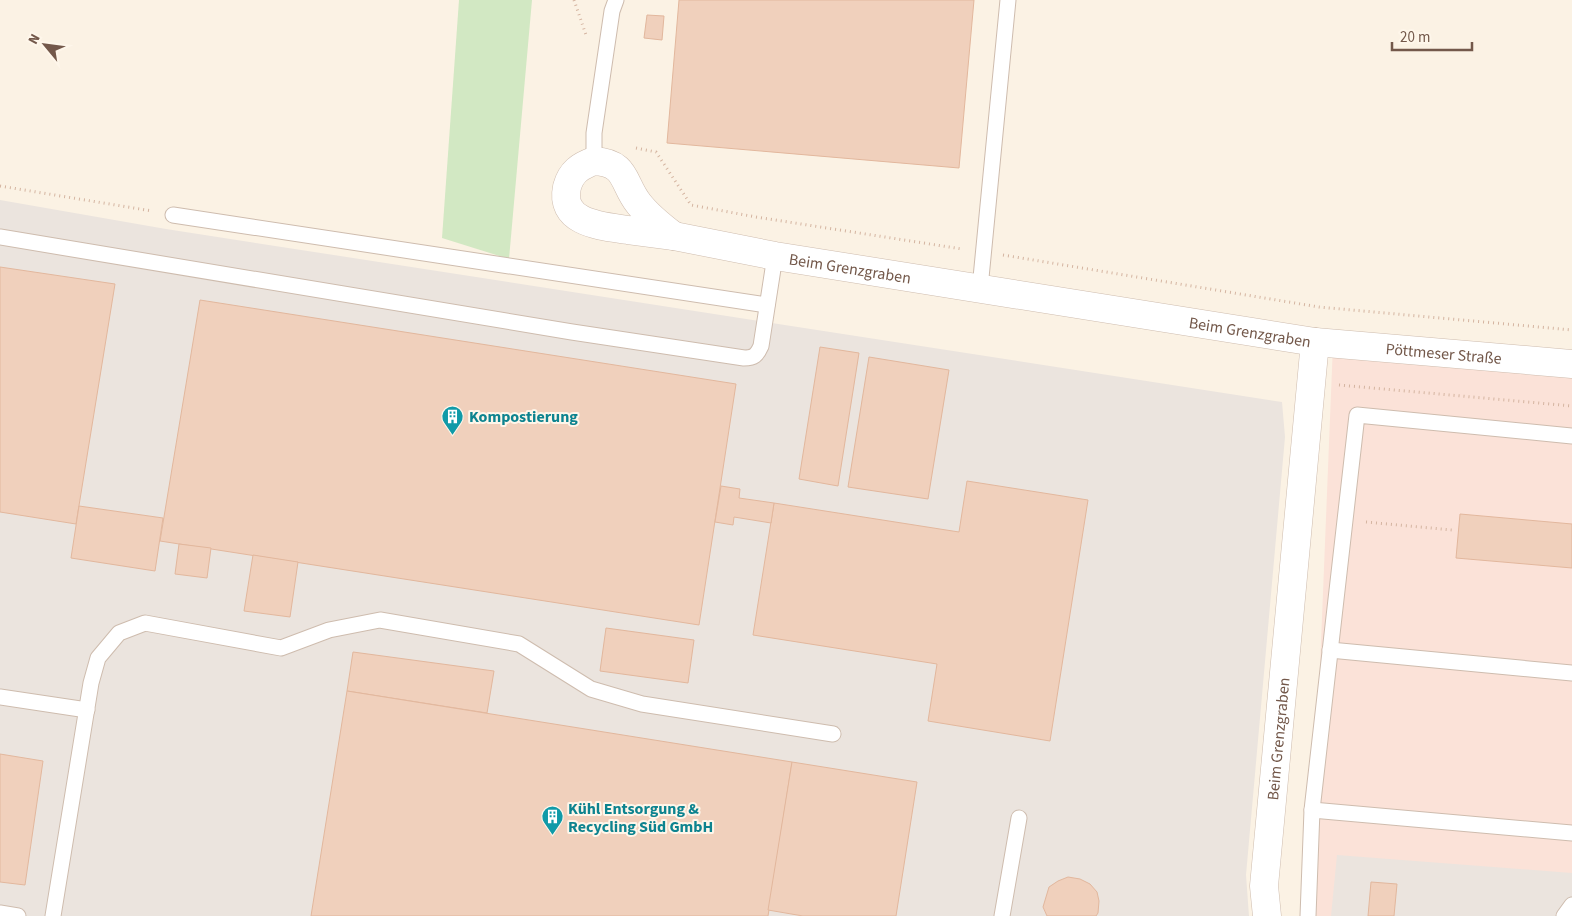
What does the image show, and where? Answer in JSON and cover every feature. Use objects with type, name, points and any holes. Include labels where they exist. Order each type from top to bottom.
[{"type":"street","name":"Beim Grenzgraben","points":[[674,236],[650,218],[637,203],[622,172],[609,164],[594,150],[584,165],[575,171],[569,180],[567,200],[571,210],[578,218],[598,226],[674,236],[775,256],[1315,342],[1264,886],[1267,916]]},
{"type":"street","name":"Pöttmeser Straße","points":[[1315,342],[1572,364]]},
{"type":"lane","points":[[594,150],[594,133],[607,44],[612,11],[616,0]]},
{"type":"lane","points":[[980,288],[1008,0]]},
{"type":"lane","points":[[173,215],[767,305]]},
{"type":"lane","points":[[0,237],[572,332],[744,358],[752,358],[758,353],[761,346],[775,256]]},
{"type":"lane","points":[[1308,916],[1312,810],[1357,415],[1572,436]]},
{"type":"lane","points":[[53,916],[91,683],[98,658],[119,633],[145,624],[281,648],[329,630],[380,620],[519,644],[591,689],[642,704],[833,734]]},
{"type":"lane","points":[[1330,650],[1572,672]]},
{"type":"lane","points":[[0,697],[87,710]]},
{"type":"lane","points":[[1312,810],[1572,833]]},
{"type":"lane","points":[[1002,916],[1019,818]]},
{"type":"lane","points":[[1564,916],[1572,905]]},
{"type":"lane","points":[[0,913],[18,916]]},
{"type":"path","points":[[594,150],[656,152],[691,205],[756,217],[1319,307],[1572,330]]},
{"type":"path","points":[[0,186],[173,215]]},
{"type":"path","points":[[1311,382],[1572,406]]},
{"type":"path","points":[[1345,520],[1452,530]]},
{"type":"shaded area","points":[[0,200],[166,229],[1282,402],[1285,437],[1246,875],[1249,916],[0,916]]},
{"type":"shaded area","points":[[1333,344],[1572,377],[1572,916],[1310,916]]},
{"type":"shaded area","points":[[1337,855],[1572,873],[1572,916],[1331,916]]},
{"type":"green space","points":[[459,0],[532,0],[509,259],[442,238]]},
{"type":"building","points":[[679,0],[974,0],[959,168],[667,143]]},
{"type":"building","points":[[647,15],[664,16],[662,40],[644,38]]},
{"type":"building","points":[[0,267],[115,284],[76,524],[0,512]]},
{"type":"building","name":"Kompostierung","points":[[200,300],[736,384],[699,625],[160,541]]},
{"type":"building","points":[[820,347],[859,353],[838,486],[799,479]]},
{"type":"building","points":[[869,357],[949,370],[928,499],[848,487]]},
{"type":"building","points":[[967,481],[1088,500],[1050,741],[928,721],[937,664],[753,635],[774,503],[959,532]]},
{"type":"building","points":[[721,486],[740,489],[739,498],[774,503],[771,523],[734,517],[733,525],[715,522]]},
{"type":"building","points":[[79,506],[163,518],[155,571],[71,558]]},
{"type":"building","points":[[1460,514],[1572,524],[1572,568],[1456,558]]},
{"type":"building","points":[[179,544],[211,548],[207,578],[175,574]]},
{"type":"building","points":[[253,555],[298,562],[290,617],[244,611]]},
{"type":"building","points":[[606,628],[694,640],[688,683],[600,671]]},
{"type":"building","points":[[353,652],[494,671],[487,713],[347,691]]},
{"type":"building","name":"Kühl Entsorgung & Recycling Süd GmbH","points":[[347,691],[792,762],[768,916],[311,916]]},
{"type":"building","points":[[0,754],[43,761],[25,885],[0,882]]},
{"type":"building","points":[[792,762],[917,782],[896,916],[803,916],[768,910]]},
{"type":"building","points":[[1068,877],[1080,879],[1090,884],[1097,892],[1099,901],[1096,916],[1047,916],[1043,907],[1049,887]]},
{"type":"building","points":[[1371,882],[1397,884],[1394,916],[1368,916]]},
{"type":"place","name":"Kompostierung","points":[[453,435]]},
{"type":"place","name":"Kühl Entsorgung & Recycling Süd GmbH","points":[[552,836]]}]
